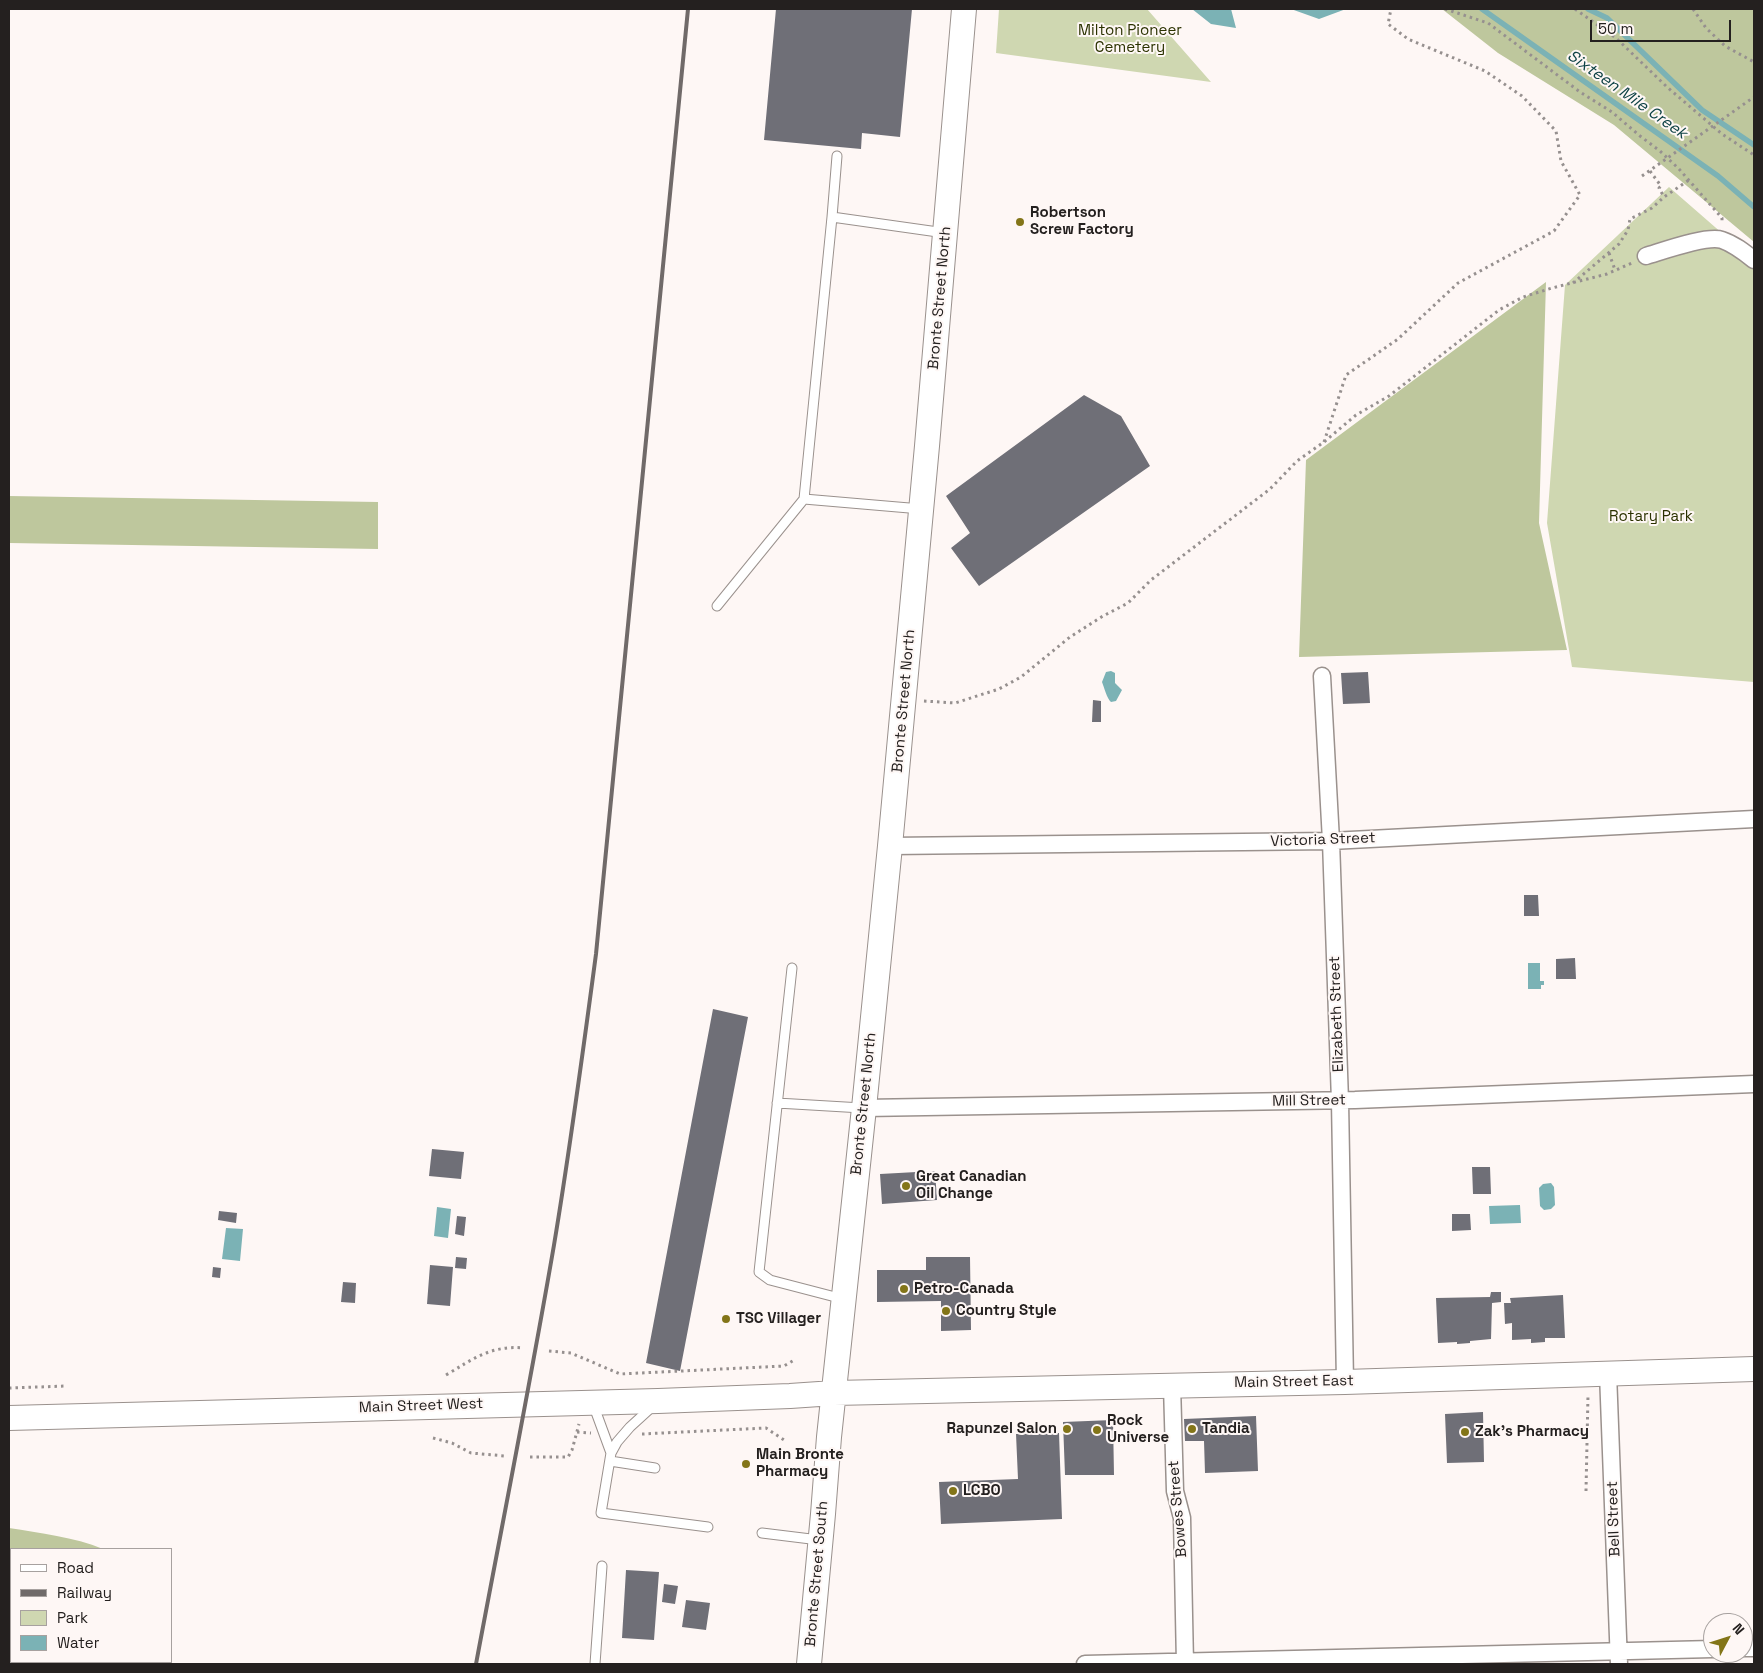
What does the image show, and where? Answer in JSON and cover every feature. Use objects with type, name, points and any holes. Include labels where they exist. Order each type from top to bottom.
[{"type":"main road","name":"Bronte Street North","points":[[834,1393],[904,698],[964,9]]},
{"type":"main road","name":"Main Street East","points":[[834,1393],[1344,1382],[1754,1369]]},
{"type":"main road","name":"Main Street West","points":[[9,1418],[790,1396],[834,1393]]},
{"type":"main road","name":"Bronte Street South","points":[[809,1664],[834,1393]]},
{"type":"street","points":[[1646,256],[1706,239],[1723,240],[1736,246],[1754,260]]},
{"type":"street","name":"Elizabeth Street","points":[[1322,676],[1331,841],[1340,1100],[1344,1382]]},
{"type":"street","name":"Victoria Street","points":[[890,846],[1331,841],[1754,819]]},
{"type":"street","name":"Mill Street","points":[[864,1108],[1340,1100],[1754,1084]]},
{"type":"street","name":"Bell Street","points":[[1608,1373],[1618,1658]]},
{"type":"street","name":"Bowes Street","points":[[1172,1385],[1175,1491],[1182,1518],[1185,1663]]},
{"type":"street","points":[[1085,1664],[1618,1658],[1703,1650]]},
{"type":"lane","points":[[717,606],[804,499],[837,156]]},
{"type":"lane","points":[[832,218],[945,233]]},
{"type":"lane","points":[[804,499],[921,509]]},
{"type":"lane","points":[[792,968],[759,1272],[770,1280],[844,1299]]},
{"type":"lane","points":[[777,1104],[864,1108]]},
{"type":"lane","points":[[658,1400],[623,1435],[610,1457],[601,1513],[708,1527]]},
{"type":"lane","points":[[588,1402],[603,1434],[610,1457]]},
{"type":"lane","points":[[610,1457],[655,1468]]},
{"type":"lane","points":[[762,1533],[821,1541]]},
{"type":"lane","points":[[595,1664],[602,1566]]},
{"type":"path","points":[[1324,442],[1346,375],[1398,340],[1458,283],[1554,231],[1580,195],[1561,161],[1556,131],[1522,96],[1485,71],[1408,39],[1388,24],[1391,9]]},
{"type":"path","points":[[1445,9],[1488,23],[1580,92],[1612,112],[1660,151],[1689,180],[1722,218],[1723,240]]},
{"type":"path","points":[[1575,9],[1616,38],[1667,87],[1722,134],[1754,155]]},
{"type":"path","points":[[1692,9],[1706,28],[1725,46],[1754,62]]},
{"type":"path","points":[[1642,176],[1754,97]]},
{"type":"path","points":[[1650,171],[1661,186],[1659,188],[1664,197]]},
{"type":"path","points":[[1571,284],[1619,244],[1628,230],[1630,219],[1652,208],[1664,197],[1689,180]]},
{"type":"path","points":[[1609,253],[1615,270]]},
{"type":"path","points":[[904,698],[955,703],[999,689],[1021,677],[1070,637],[1128,603],[1151,580],[1270,489],[1297,461],[1324,442],[1356,415],[1389,396],[1500,310],[1523,297],[1607,274],[1646,256]]},
{"type":"path","points":[[446,1375],[484,1352],[510,1347],[524,1348]]},
{"type":"path","points":[[549,1351],[571,1353],[620,1374],[784,1366],[796,1359]]},
{"type":"path","points":[[9,1388],[67,1386]]},
{"type":"path","points":[[1586,1491],[1588,1394]]},
{"type":"path","points":[[530,1457],[568,1457],[588,1402]]},
{"type":"path","points":[[623,1435],[766,1428],[784,1440]]},
{"type":"path","points":[[577,1432],[603,1434]]},
{"type":"path","points":[[433,1438],[471,1453],[505,1456]]},
{"type":"green space","name":"Milton Pioneer Cemetery","points":[[999,9],[1147,9],[1211,82],[996,53]]},
{"type":"green space","points":[[1442,9],[1754,9],[1754,242],[1614,125],[1498,53]]},
{"type":"green space","name":"Rotary Park","points":[[1669,187],[1754,261],[1754,682],[1572,667],[1547,523],[1565,285]]},
{"type":"green space","points":[[1546,282],[1539,523],[1567,650],[1299,657],[1306,460]]},
{"type":"green space","points":[[9,496],[378,502],[378,549],[9,543]]},
{"type":"green space","points":[[9,1528],[69,1538],[100,1548],[10,1548],[9,1578]]},
{"type":"water","points":[[1192,9],[1231,9],[1236,28],[1211,24]]},
{"type":"water","points":[[1291,9],[1346,9],[1319,19]]},
{"type":"water","points":[[1111,671],[1115,673],[1115,683],[1122,690],[1116,701],[1111,702],[1102,682],[1106,672]]},
{"type":"water","points":[[1528,963],[1540,963],[1540,981],[1544,981],[1541,989],[1528,989]]},
{"type":"water","points":[[1551,1183],[1554,1187],[1555,1205],[1551,1209],[1544,1210],[1540,1206],[1539,1188],[1543,1184]]},
{"type":"water","points":[[1520,1205],[1521,1223],[1490,1224],[1489,1206]]},
{"type":"water","points":[[437,1207],[451,1209],[448,1238],[434,1236]]},
{"type":"water","points":[[226,1228],[243,1229],[240,1261],[222,1259]]},
{"type":"building","points":[[776,9],[912,9],[900,137],[862,133],[861,149],[764,140]]},
{"type":"building","points":[[1084,395],[1121,416],[1150,466],[979,586],[951,548],[970,533],[946,496]]},
{"type":"building","points":[[1368,672],[1370,703],[1343,704],[1341,673]]},
{"type":"building","points":[[1093,700],[1101,701],[1101,722],[1092,722]]},
{"type":"building","points":[[1524,895],[1538,895],[1539,916],[1524,916]]},
{"type":"building","points":[[1575,958],[1576,979],[1556,979],[1556,959]]},
{"type":"building","points":[[713,1009],[748,1017],[680,1371],[646,1363]]},
{"type":"building","points":[[432,1149],[464,1152],[461,1179],[429,1176]]},
{"type":"building","points":[[1472,1167],[1490,1167],[1491,1194],[1473,1194]]},
{"type":"building","points":[[935,1171],[937,1200],[882,1204],[880,1174]]},
{"type":"building","points":[[219,1211],[237,1213],[236,1223],[218,1220]]},
{"type":"building","points":[[1452,1214],[1470,1214],[1471,1230],[1452,1231]]},
{"type":"building","points":[[457,1216],[466,1217],[464,1236],[455,1234]]},
{"type":"building","points":[[456,1257],[467,1258],[466,1269],[455,1268]]},
{"type":"building","points":[[926,1257],[970,1257],[971,1330],[941,1331],[941,1301],[877,1302],[877,1270],[926,1270]]},
{"type":"building","points":[[430,1265],[453,1267],[450,1306],[427,1304]]},
{"type":"building","points":[[213,1267],[221,1268],[220,1278],[212,1277]]},
{"type":"building","points":[[343,1282],[356,1283],[355,1303],[341,1302]]},
{"type":"building","points":[[1491,1292],[1501,1292],[1501,1302],[1492,1303],[1491,1339],[1457,1344],[1457,1342],[1438,1343],[1436,1298],[1490,1297]]},
{"type":"building","points":[[1563,1295],[1565,1338],[1545,1338],[1545,1342],[1531,1343],[1531,1339],[1512,1340],[1512,1323],[1505,1324],[1504,1303],[1511,1303],[1510,1298]]},
{"type":"building","points":[[1483,1412],[1484,1462],[1447,1463],[1445,1414]]},
{"type":"building","points":[[1256,1416],[1258,1471],[1205,1473],[1204,1441],[1185,1441],[1184,1419]]},
{"type":"building","points":[[1113,1420],[1114,1475],[1065,1475],[1063,1422]]},
{"type":"building","points":[[1059,1433],[1062,1519],[941,1524],[939,1482],[1018,1479],[1016,1434]]},
{"type":"building","points":[[626,1570],[659,1572],[654,1640],[622,1638]]},
{"type":"building","points":[[664,1584],[678,1586],[675,1604],[662,1602]]},
{"type":"building","points":[[686,1600],[710,1603],[706,1630],[682,1627]]},
{"type":"building","points":[[9,1633],[10,1663],[154,1664],[9,1664]]},
{"type":"waterway","name":"Sixteen Mile Creek","points":[[1482,9],[1718,176],[1754,207]]},
{"type":"waterway","points":[[1588,9],[1607,18],[1702,110],[1754,145]]},
{"type":"railway","points":[[476,1664],[554,1245],[596,954],[688,9]]},
{"type":"place","name":"Robertson Screw Factory","points":[[1020,222]]},
{"type":"place","name":"Great Canadian Oil Change","points":[[906,1186]]},
{"type":"place","name":"Petro-Canada","points":[[904,1289]]},
{"type":"place","name":"Country Style","points":[[946,1311]]},
{"type":"place","name":"TSC Villager","points":[[726,1319]]},
{"type":"place","name":"Rapunzel Salon","points":[[1067,1429]]},
{"type":"place","name":"Tandia","points":[[1192,1429]]},
{"type":"place","name":"Rock Universe","points":[[1097,1430]]},
{"type":"place","name":"Zak's Pharmacy","points":[[1465,1432]]},
{"type":"place","name":"Main Bronte Pharmacy","points":[[746,1464]]},
{"type":"place","name":"LCBO","points":[[953,1491]]}]
